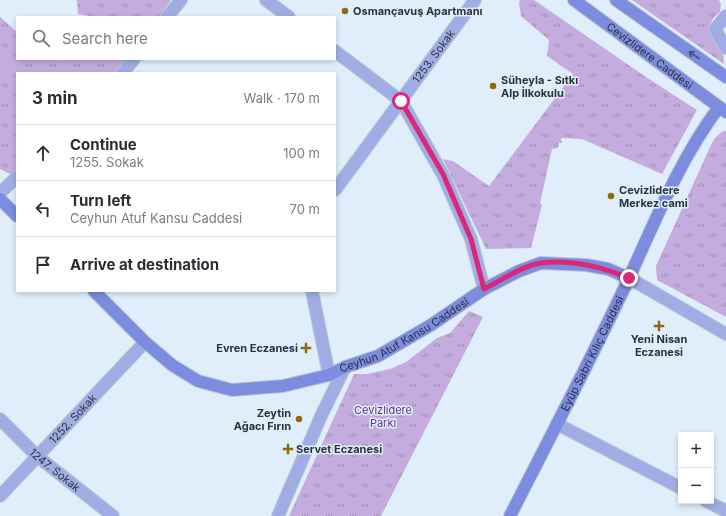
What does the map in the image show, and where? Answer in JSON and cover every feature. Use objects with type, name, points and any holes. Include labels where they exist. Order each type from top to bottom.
[{"type":"street","points":[[168,16],[181,0]]},
{"type":"street","points":[[266,0],[288,16]]},
{"type":"street","name":"1253. Sokak","points":[[336,189],[475,0]]},
{"type":"street","name":"Cevizlidere Caddesi","points":[[574,0],[722,109]]},
{"type":"street","points":[[616,0],[726,77]]},
{"type":"street","points":[[726,16],[715,29],[726,48]]},
{"type":"street","points":[[336,53],[401,101],[443,174],[471,239],[484,289]]},
{"type":"street","points":[[124,72],[133,60]]},
{"type":"street","name":"Eyüp Sabri Kılıç Caddesi","points":[[510,516],[629,278],[672,183],[704,126],[722,109]]},
{"type":"street","points":[[0,193],[16,178]]},
{"type":"street","points":[[0,199],[16,215]]},
{"type":"street","name":"Ceyhun Atuf Kansu Caddesi","points":[[95,292],[145,342],[172,365],[198,381],[232,390],[283,386],[329,375],[345,367],[378,356],[431,325],[484,289],[519,271],[540,263],[586,265],[608,269],[629,278],[726,334]]},
{"type":"street","points":[[312,292],[329,375]]},
{"type":"street","name":"1252. Sokak","points":[[0,496],[145,342]]},
{"type":"street","points":[[278,516],[321,416],[345,367]]},
{"type":"street","name":"1247. Sokak","points":[[0,419],[37,456],[113,516]]},
{"type":"street","points":[[557,424],[678,486]]},
{"type":"street","points":[[712,504],[726,511]]},
{"type":"green space","points":[[77,0],[171,0],[160,16],[90,16],[78,14]]},
{"type":"green space","points":[[520,0],[534,0],[697,110],[662,174],[582,139],[561,138],[562,143],[559,143],[558,148],[552,149],[540,203],[542,205],[531,248],[486,249],[443,159],[453,161],[489,186],[573,74],[547,56],[549,40],[521,16]]},
{"type":"green space","points":[[632,0],[719,0],[721,4],[720,12],[714,17],[708,28],[723,52],[724,64]]},
{"type":"green space","points":[[0,17],[16,31],[16,60],[126,60],[118,72],[16,72],[16,171],[12,175],[0,169]]},
{"type":"green space","points":[[0,52],[14,63],[0,81]]},
{"type":"green space","points":[[723,131],[726,131],[726,317],[657,280],[656,266],[711,145],[715,138]]},
{"type":"green space","name":"Cevizlidere Parkı","points":[[469,311],[483,317],[381,516],[289,516],[354,374],[367,374],[390,369],[406,362],[437,338],[450,333]]},
{"type":"place","name":"Osmançavuş Apartmanı","points":[[345,11]]},
{"type":"place","name":"Süheyla - Sıtkı Alp İlkokulu","points":[[493,86]]},
{"type":"place","name":"Cevizlidere Merkez cami","points":[[611,196]]},
{"type":"place","name":"Yeni Nisan Eczanesi","points":[[659,326]]},
{"type":"place","name":"Evren Eczanesi","points":[[306,348]]},
{"type":"place","name":"Zeytin Ağacı Fırın","points":[[299,419]]},
{"type":"place","name":"Servet Eczanesi","points":[[288,449]]},
{"type":"route","points":[[401,101],[443,174],[471,239],[484,289],[519,271],[540,263],[586,265],[608,269],[629,278]]}]
